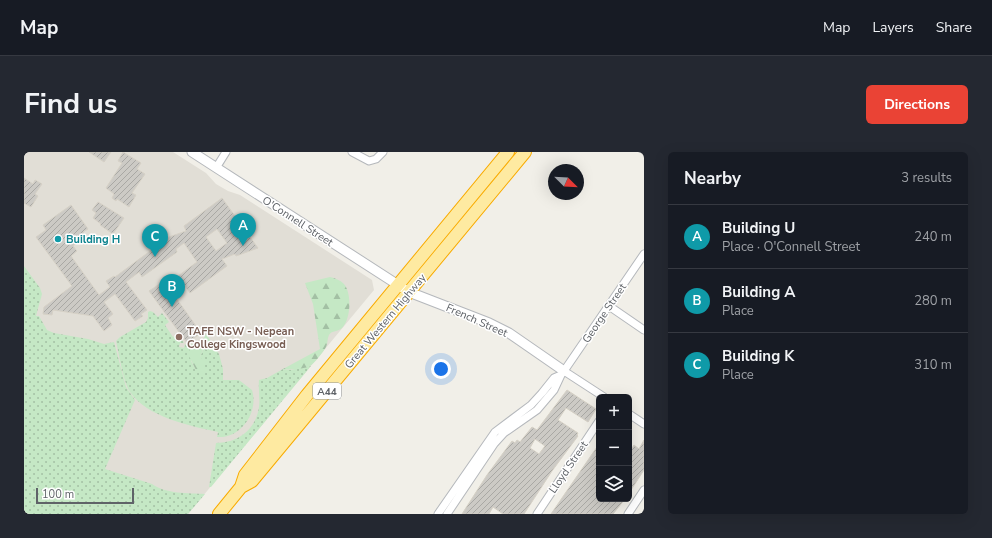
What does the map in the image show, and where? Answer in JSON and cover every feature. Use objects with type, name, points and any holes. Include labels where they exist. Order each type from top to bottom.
[{"type":"highway","name":"Great Western Highway","points":[[404,288],[508,152]]},
{"type":"highway","name":"Great Western Highway","points":[[219,514],[241,487],[246,475],[307,395],[525,152]]},
{"type":"street","name":"O'Connell Street","points":[[192,152],[404,288]]},
{"type":"street","points":[[216,168],[226,152]]},
{"type":"street","points":[[352,152],[369,161],[376,159],[383,152]]},
{"type":"street","name":"George Street","points":[[563,373],[644,254]]},
{"type":"street","name":"French Street","points":[[404,288],[489,323],[509,333],[563,373]]},
{"type":"street","points":[[609,306],[644,330]]},
{"type":"street","points":[[563,373],[599,394]]},
{"type":"street","points":[[438,514],[495,432],[531,405],[554,378],[563,373]]},
{"type":"street","points":[[447,514],[494,444],[504,433],[537,410],[554,390],[563,373]]},
{"type":"street","points":[[632,416],[644,424]]},
{"type":"street","name":"Lloyd Street","points":[[537,514],[596,426]]},
{"type":"street","points":[[628,514],[644,490]]},
{"type":"shaded area","name":"TAFE NSW - Nepean College Kingswood","points":[[24,152],[173,152],[206,173],[216,184],[228,191],[240,195],[372,280],[374,290],[188,514],[24,514]]},
{"type":"green space","points":[[24,266],[40,288],[42,294],[36,316],[39,316],[47,330],[54,333],[88,339],[104,344],[114,342],[126,387],[135,400],[105,469],[152,484],[164,490],[205,494],[188,514],[24,514]]},
{"type":"green space","points":[[330,277],[337,279],[347,288],[349,312],[345,324],[342,328],[330,333],[328,336],[327,346],[312,365],[301,369],[283,369],[320,349],[313,304],[305,283]]},
{"type":"green space","points":[[150,311],[158,317],[162,313],[169,322],[165,325],[173,337],[175,336],[177,339],[180,337],[184,343],[180,343],[179,347],[184,348],[185,344],[187,346],[190,344],[191,361],[196,370],[201,366],[200,357],[203,350],[199,344],[202,342],[206,334],[219,354],[223,369],[223,380],[239,380],[252,390],[253,407],[250,415],[246,422],[234,434],[217,437],[218,432],[170,419],[147,408],[130,392],[123,374],[116,341],[120,337],[146,322],[148,312]]},
{"type":"green space","points":[[199,344],[204,347],[200,357],[204,361],[202,366],[203,371],[200,373],[196,370],[189,356],[190,345]]},
{"type":"green space","points":[[311,366],[211,487],[209,487],[216,443],[230,441],[243,435],[248,431],[256,419],[259,404],[259,380],[267,378],[283,369],[290,370]]},
{"type":"building","points":[[89,152],[111,152],[104,162]]},
{"type":"building","points":[[123,152],[141,163],[137,169],[145,174],[132,193],[136,195],[129,207],[117,199],[116,201],[112,198],[114,194],[106,188],[122,163],[118,161]]},
{"type":"building","points":[[24,178],[33,184],[35,180],[42,184],[35,194],[38,196],[31,207],[24,203]]},
{"type":"building","points":[[222,198],[258,248],[236,256],[235,254],[222,259],[227,266],[190,293],[178,276],[197,262],[184,243],[176,249],[177,252],[142,277],[139,272],[126,282],[147,310],[141,314],[143,316],[135,321],[115,294],[104,302],[113,314],[108,318],[112,325],[104,331],[93,316],[53,310],[52,315],[43,314],[44,307],[72,286],[36,237],[46,230],[43,225],[71,205],[88,229],[83,232],[85,235],[73,246],[77,251],[71,256],[99,295],[110,287],[106,281],[114,276],[115,277],[169,237],[186,231],[184,226]],"holes":[[[217,229],[227,243],[216,251],[206,237]]]},
{"type":"building","points":[[98,202],[124,218],[113,234],[93,218],[96,213],[92,210]]},
{"type":"building","points":[[164,281],[201,333],[187,343],[149,291]]},
{"type":"building","points":[[567,390],[596,409],[588,422],[566,408],[558,420],[578,433],[578,436],[552,471],[524,514],[503,514],[493,507],[489,514],[462,514],[487,475],[512,441],[515,443],[517,440],[520,442],[532,427],[537,430]],"holes":[[[535,439],[545,446],[539,454],[530,448]]]},
{"type":"building","points":[[644,440],[644,470],[632,488],[632,448],[634,445],[639,449]]},
{"type":"building","points":[[596,448],[596,502],[623,502],[613,514],[551,514]]},
{"type":"place","name":"Building H","points":[[58,239]]},
{"type":"place","name":"Building U","points":[[243,246]]},
{"type":"place","name":"Building K","points":[[155,257]]},
{"type":"place","name":"Building A","points":[[172,307]]},
{"type":"place","name":"TAFE NSW - Nepean College Kingswood","points":[[179,337]]}]
